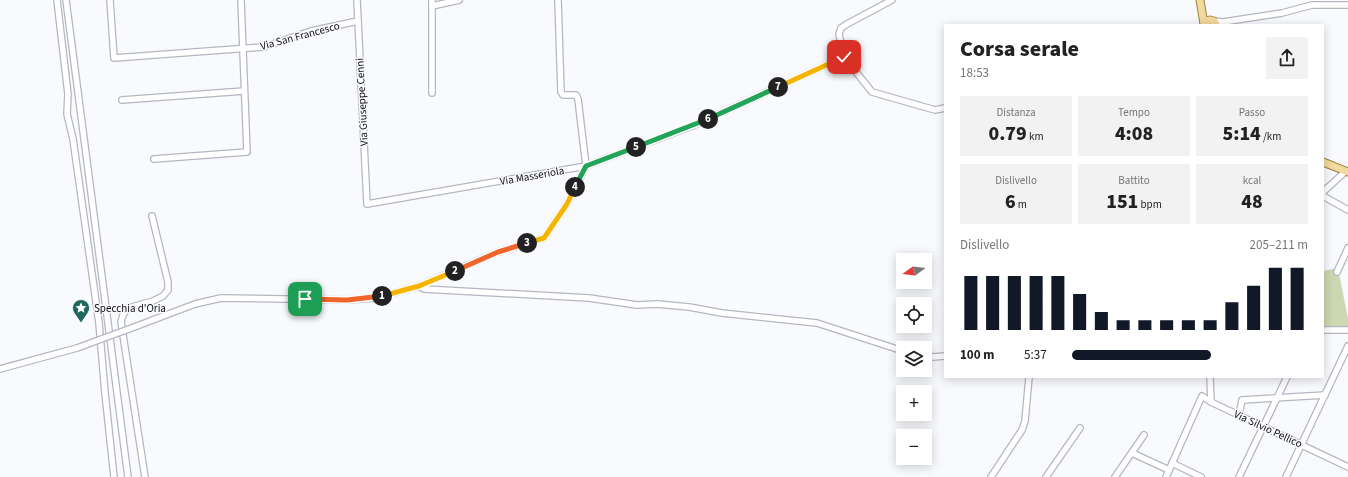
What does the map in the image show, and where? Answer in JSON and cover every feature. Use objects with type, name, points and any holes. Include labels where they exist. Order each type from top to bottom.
[{"type":"main road","points":[[1200,4],[1213,23]]},
{"type":"main road","points":[[1324,162],[1347,171]]},
{"type":"street","points":[[57,0],[68,94],[68,114],[73,139],[99,323],[104,393],[114,477]]},
{"type":"street","points":[[66,0],[128,477]]},
{"type":"street","name":"Via San Francesco","points":[[110,0],[114,58],[264,47],[311,31],[358,21]]},
{"type":"street","points":[[154,159],[247,152],[241,0]]},
{"type":"street","name":"Via Giuseppe Cenni","points":[[357,0],[367,204]]},
{"type":"street","points":[[432,93],[432,3],[459,0]]},
{"type":"street","points":[[0,369],[77,348],[196,304],[221,298],[347,300],[375,298],[419,286],[498,252],[544,238],[567,204],[586,166],[578,99],[576,95],[563,95],[561,92],[558,0]]},
{"type":"street","points":[[892,0],[841,28],[839,34],[844,57],[875,94],[935,110],[944,108]]},
{"type":"street","points":[[1213,23],[1282,13],[1312,5],[1322,0]]},
{"type":"street","points":[[1312,5],[1348,5]]},
{"type":"street","name":"Via Masseriola","points":[[367,204],[586,166],[692,126],[844,57]]},
{"type":"street","points":[[122,100],[244,91]]},
{"type":"street","points":[[1324,191],[1347,171]]},
{"type":"street","points":[[1324,197],[1348,210]]},
{"type":"street","points":[[144,477],[121,322],[123,315],[128,308],[153,301],[163,296],[168,290],[168,282],[152,216]]},
{"type":"street","points":[[1337,272],[1348,248]]},
{"type":"street","points":[[419,286],[424,289],[589,298],[637,305],[657,304],[689,307],[722,313],[817,323],[896,349]]},
{"type":"street","points":[[1324,330],[1348,330]]},
{"type":"street","points":[[1286,477],[1348,346]]},
{"type":"street","points":[[932,357],[944,356]]},
{"type":"street","points":[[991,477],[1022,430],[1029,378]]},
{"type":"street","points":[[1210,378],[1211,402]]},
{"type":"street","points":[[1239,477],[1286,378]]},
{"type":"street","points":[[1239,415],[1242,400],[1325,395]]},
{"type":"street","points":[[1166,477],[1202,396],[1211,402]]},
{"type":"street","name":"Via Silvio Pellico","points":[[1211,402],[1348,467]]},
{"type":"street","points":[[1046,477],[1080,428]]},
{"type":"street","points":[[1115,477],[1144,435]]},
{"type":"street","points":[[1132,453],[1169,470]]},
{"type":"street","points":[[1172,463],[1191,475],[1201,477]]},
{"type":"green space","points":[[1338,268],[1348,319],[1348,327],[1324,327],[1324,271]]},
{"type":"place","name":"Specchia d'Oria","points":[[81,323]]},
{"type":"route","points":[[305,299],[347,300],[375,298],[419,286],[498,252],[544,238],[567,204],[586,166],[692,126],[844,57]]}]
